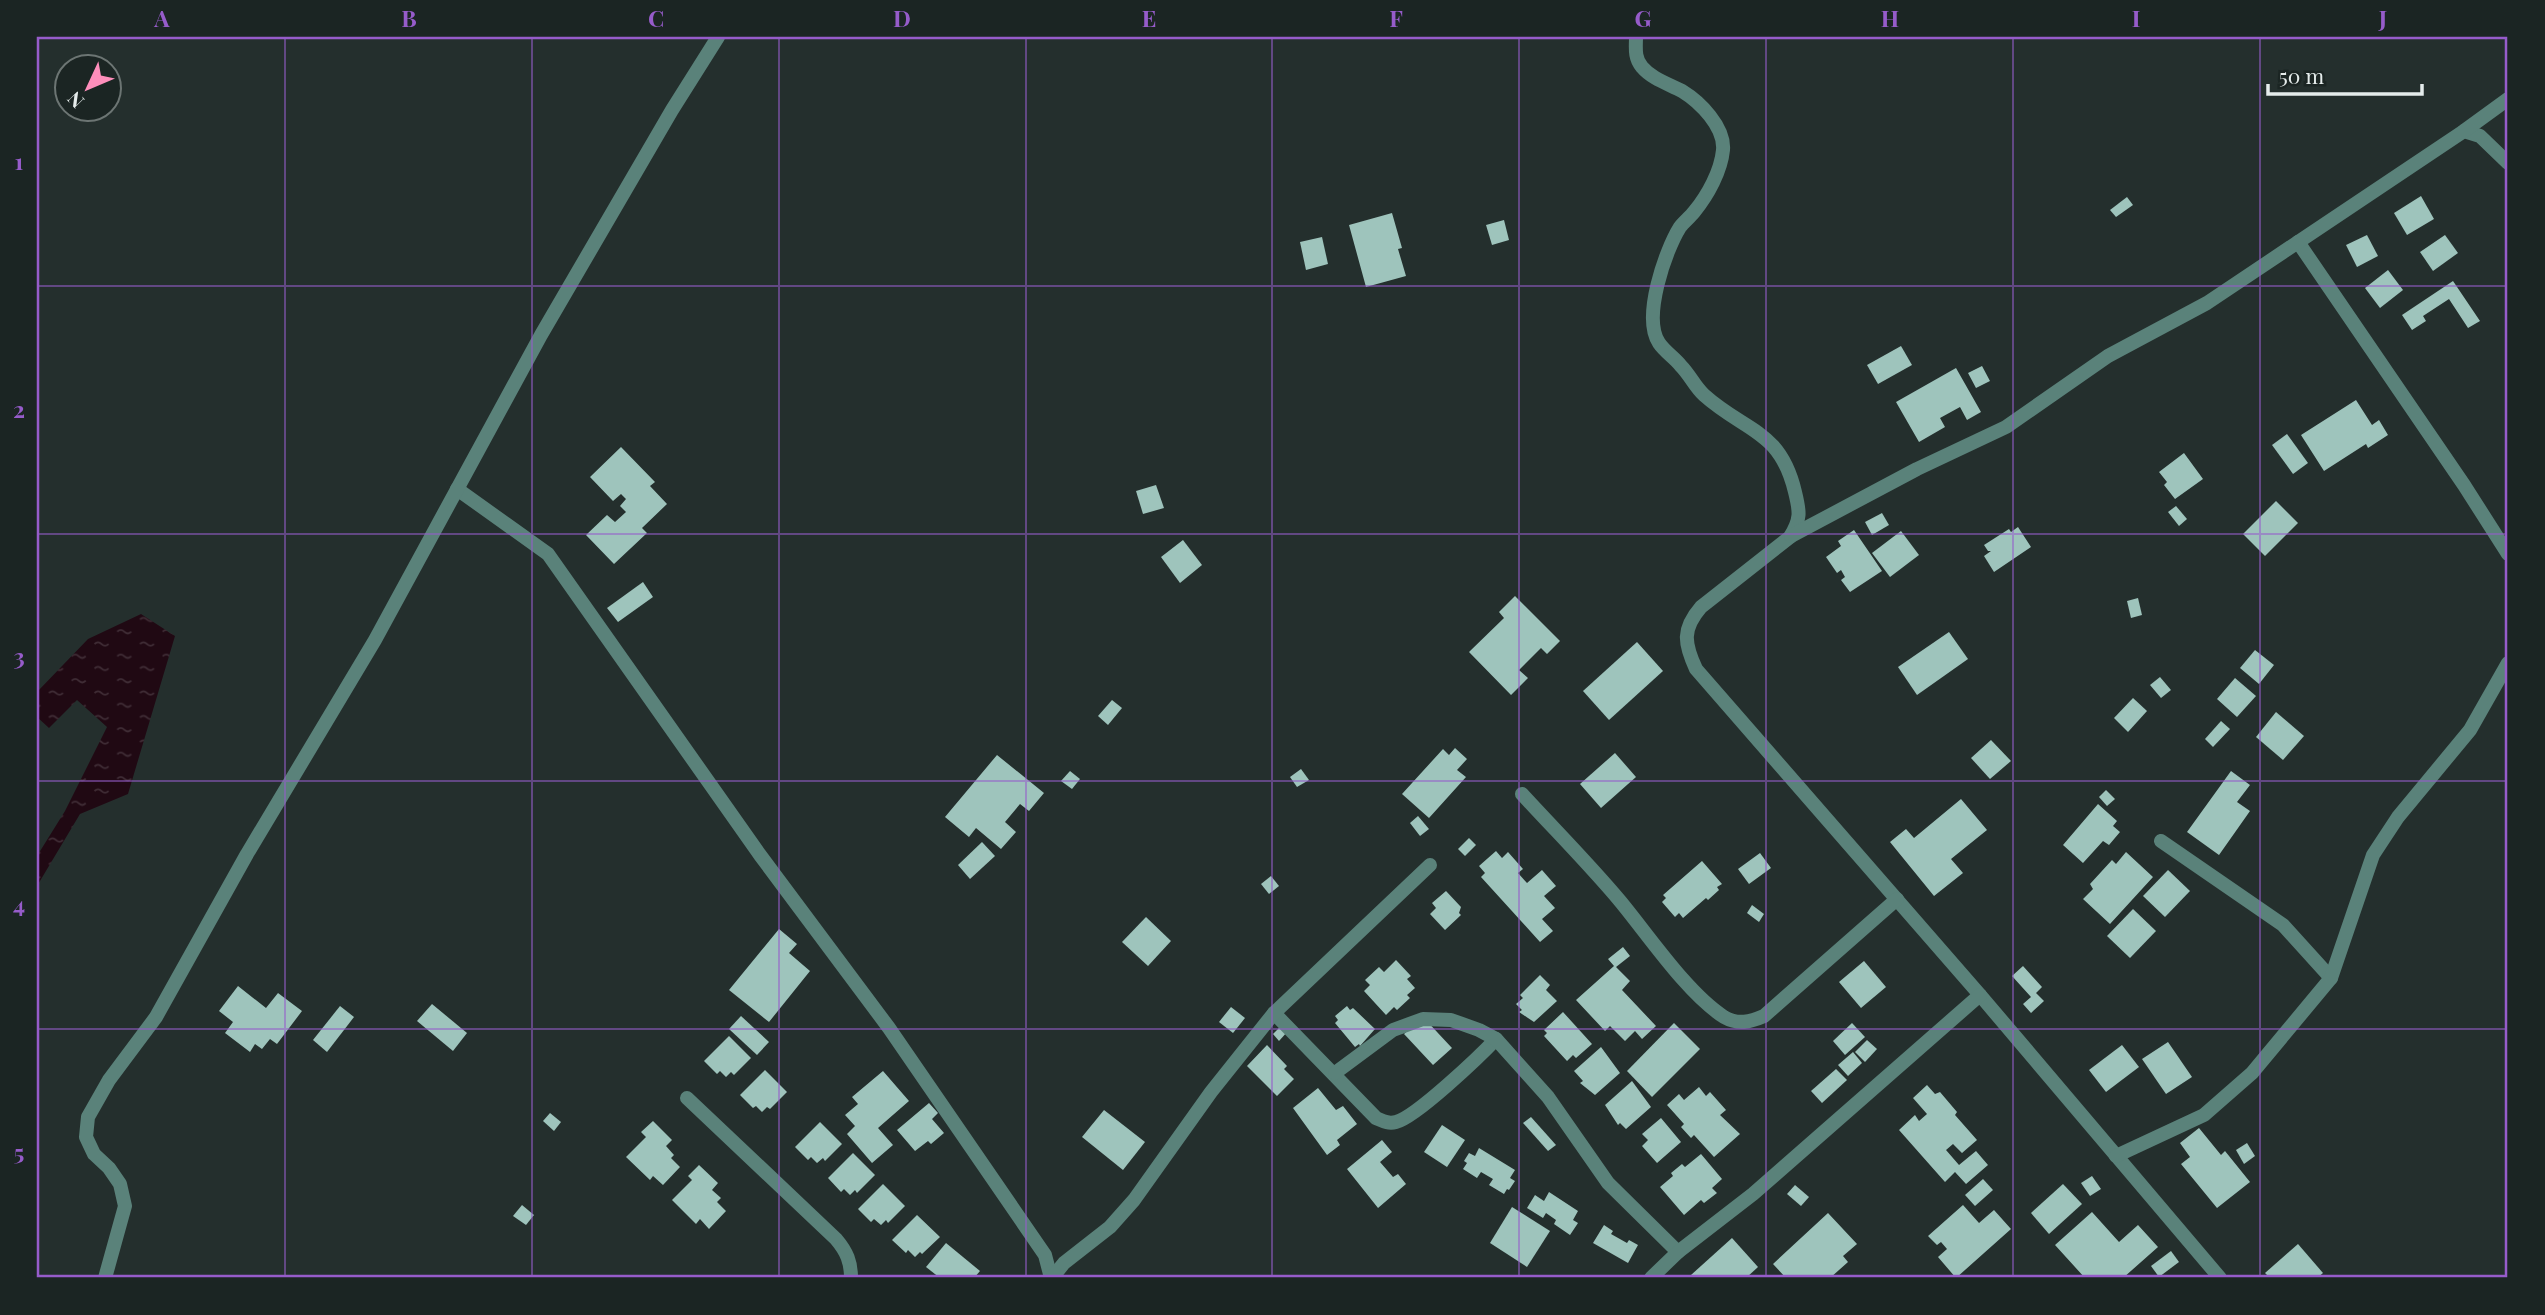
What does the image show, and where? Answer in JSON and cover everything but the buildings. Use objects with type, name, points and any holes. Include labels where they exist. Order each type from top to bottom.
[{"type":"street","points":[[105,1278],[125,1206],[120,1184],[110,1168],[94,1154],[86,1137],[88,1117],[109,1080],[156,1017],[247,854],[374,640],[548,323],[672,110],[718,37]]},
{"type":"street","points":[[1636,37],[1636,55],[1640,66],[1652,76],[1685,93],[1707,114],[1720,130],[1723,148],[1719,168],[1708,192],[1681,227],[1662,267],[1653,314],[1653,329],[1659,343],[1683,368],[1703,395],[1758,432],[1777,449],[1790,472],[1798,507],[1799,523],[1790,537]]},
{"type":"street","points":[[2220,1278],[1980,995],[1696,669],[1688,653],[1686,635],[1690,619],[1701,607],[1790,537],[2006,427],[2082,373],[2207,303],[2508,99]]},
{"type":"street","points":[[2464,131],[2480,136],[2508,163]]},
{"type":"street","points":[[2298,242],[2457,474],[2508,554]]},
{"type":"street","points":[[457,489],[548,554],[760,855],[889,1028],[1045,1255],[1051,1278]]},
{"type":"street","points":[[2116,1156],[2204,1115],[2252,1073],[2331,978],[2373,855],[2398,817],[2470,730],[2508,663]]},
{"type":"street","points":[[1522,794],[1618,899],[1689,986],[1724,1017],[1736,1022],[1749,1022],[1764,1016],[1897,899]]},
{"type":"street","points":[[2161,841],[2283,926],[2331,978]]},
{"type":"street","points":[[1051,1278],[1064,1263],[1110,1227],[1134,1200],[1211,1092],[1274,1013],[1430,865]]},
{"type":"street","points":[[1651,1278],[1678,1252],[1753,1194],[1980,995]]},
{"type":"street","points":[[1274,1013],[1376,1118],[1388,1124],[1400,1122],[1470,1065],[1496,1039]]},
{"type":"street","points":[[1335,1073],[1393,1030],[1423,1019],[1451,1020],[1479,1030],[1496,1039],[1548,1097],[1608,1183],[1678,1252]]},
{"type":"street","points":[[687,1098],[836,1239],[850,1262],[851,1278]]},
{"type":"water","points":[[141,614],[175,636],[128,794],[80,814],[37,886],[37,856],[65,811],[107,727],[77,700],[49,728],[37,717],[37,692],[88,639]]}]
